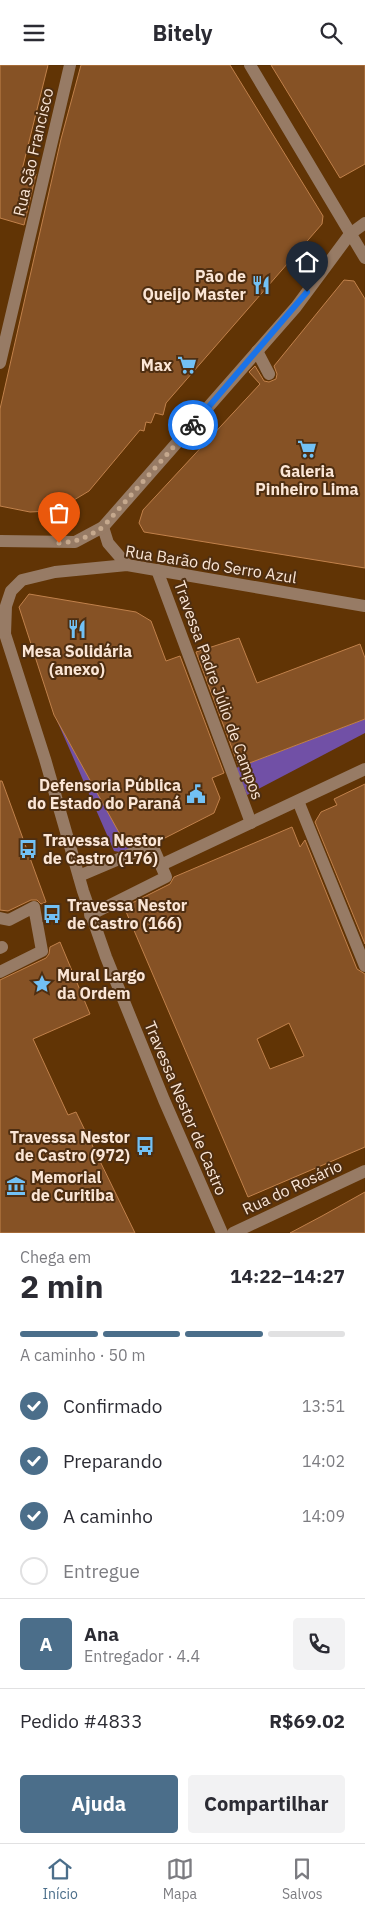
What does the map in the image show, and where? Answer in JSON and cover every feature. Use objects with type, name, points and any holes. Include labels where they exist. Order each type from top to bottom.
[{"type":"street","name":"Rua São Francisco","points":[[0,363],[70,65]]},
{"type":"street","points":[[250,65],[365,259]]},
{"type":"street","points":[[0,541],[75,542],[103,527],[296,307],[350,234],[365,223]]},
{"type":"street","points":[[257,351],[269,374]]},
{"type":"street","points":[[103,527],[108,543],[127,565]]},
{"type":"street","name":"Rua Barão do Serro Azul","points":[[2,630],[11,591],[22,580],[55,572],[127,565],[365,606]]},
{"type":"street","name":"Travessa Padre Júlio de Campos","points":[[157,570],[251,823]]},
{"type":"street","name":"Travessa Nestor de Castro","points":[[2,630],[43,751],[90,915],[156,1083],[222,1233]]},
{"type":"street","points":[[161,865],[365,769]]},
{"type":"street","points":[[298,801],[365,967]]},
{"type":"street","points":[[79,876],[152,845],[166,877],[90,915]]},
{"type":"street","points":[[0,919],[9,920],[34,907],[42,951],[0,972]]},
{"type":"street","name":"Rua do Rosário","points":[[233,1233],[365,1171]]},
{"type":"shaded area","points":[[55,716],[132,854],[114,851]]},
{"type":"shaded area","points":[[365,719],[365,733],[247,795],[236,768]]},
{"type":"building","points":[[0,65],[48,65],[22,170],[36,174],[24,225],[0,218]]},
{"type":"building","points":[[81,65],[230,65],[323,216],[322,224],[166,403],[163,415],[155,413],[151,423],[146,422],[144,431],[140,430],[89,491],[64,506],[50,511],[30,512],[0,506],[0,409],[61,139]]},
{"type":"building","points":[[271,65],[365,65],[365,164],[340,178]]},
{"type":"building","points":[[344,280],[354,281],[365,299],[365,568],[144,532],[139,523],[143,510],[260,384],[249,372],[255,366],[264,381],[269,382],[276,379],[277,374],[274,366]]},
{"type":"building","points":[[29,594],[136,612],[151,621],[166,661],[180,656],[224,773],[212,778],[220,798],[214,813],[159,841],[156,838],[149,837],[127,847],[54,715],[19,607]]},
{"type":"building","points":[[239,638],[257,683],[360,644],[365,658],[365,719],[239,767],[196,652]]},
{"type":"building","points":[[0,781],[2,781],[46,902],[41,904],[37,900],[31,900],[8,911],[0,910]]},
{"type":"building","points":[[365,784],[365,944],[315,822],[321,812],[337,805],[334,799]]},
{"type":"building","points":[[292,827],[300,847],[305,840],[357,969],[365,974],[365,1147],[248,1197],[124,907],[170,884],[174,877]],"holes":[[[289,1023],[304,1056],[270,1069],[257,1039]]]},
{"type":"building","points":[[60,942],[90,1014],[33,1039],[68,1115],[76,1112],[135,1233],[0,1233],[0,980],[46,958],[50,947]]},
{"type":"building","points":[[365,1192],[365,1233],[290,1233],[322,1216]]},
{"type":"way so far","points":[[59,543],[75,542],[103,527],[193,425]]},
{"type":"place","name":"Pão de Queijo Master","points":[[261,285]]},
{"type":"place","name":"Max","points":[[187,365]]},
{"type":"place","name":"Galeria Pinheiro Lima","points":[[307,449]]},
{"type":"place","name":"Mesa Solidária (anexo)","points":[[77,629]]},
{"type":"place","name":"Defensoria Pública do Estado do Paraná","points":[[196,794]]},
{"type":"place","name":"Travessa Nestor de Castro (176)","points":[[28,849]]},
{"type":"place","name":"Travessa Nestor de Castro (166)","points":[[52,914]]},
{"type":"place","name":"Mural Largo da Ordem","points":[[42,984]]},
{"type":"place","name":"Travessa Nestor de Castro (972)","points":[[145,1146]]},
{"type":"place","name":"Memorial de Curitiba","points":[[16,1186]]},
{"type":"route","points":[[193,425],[307,292]]}]
